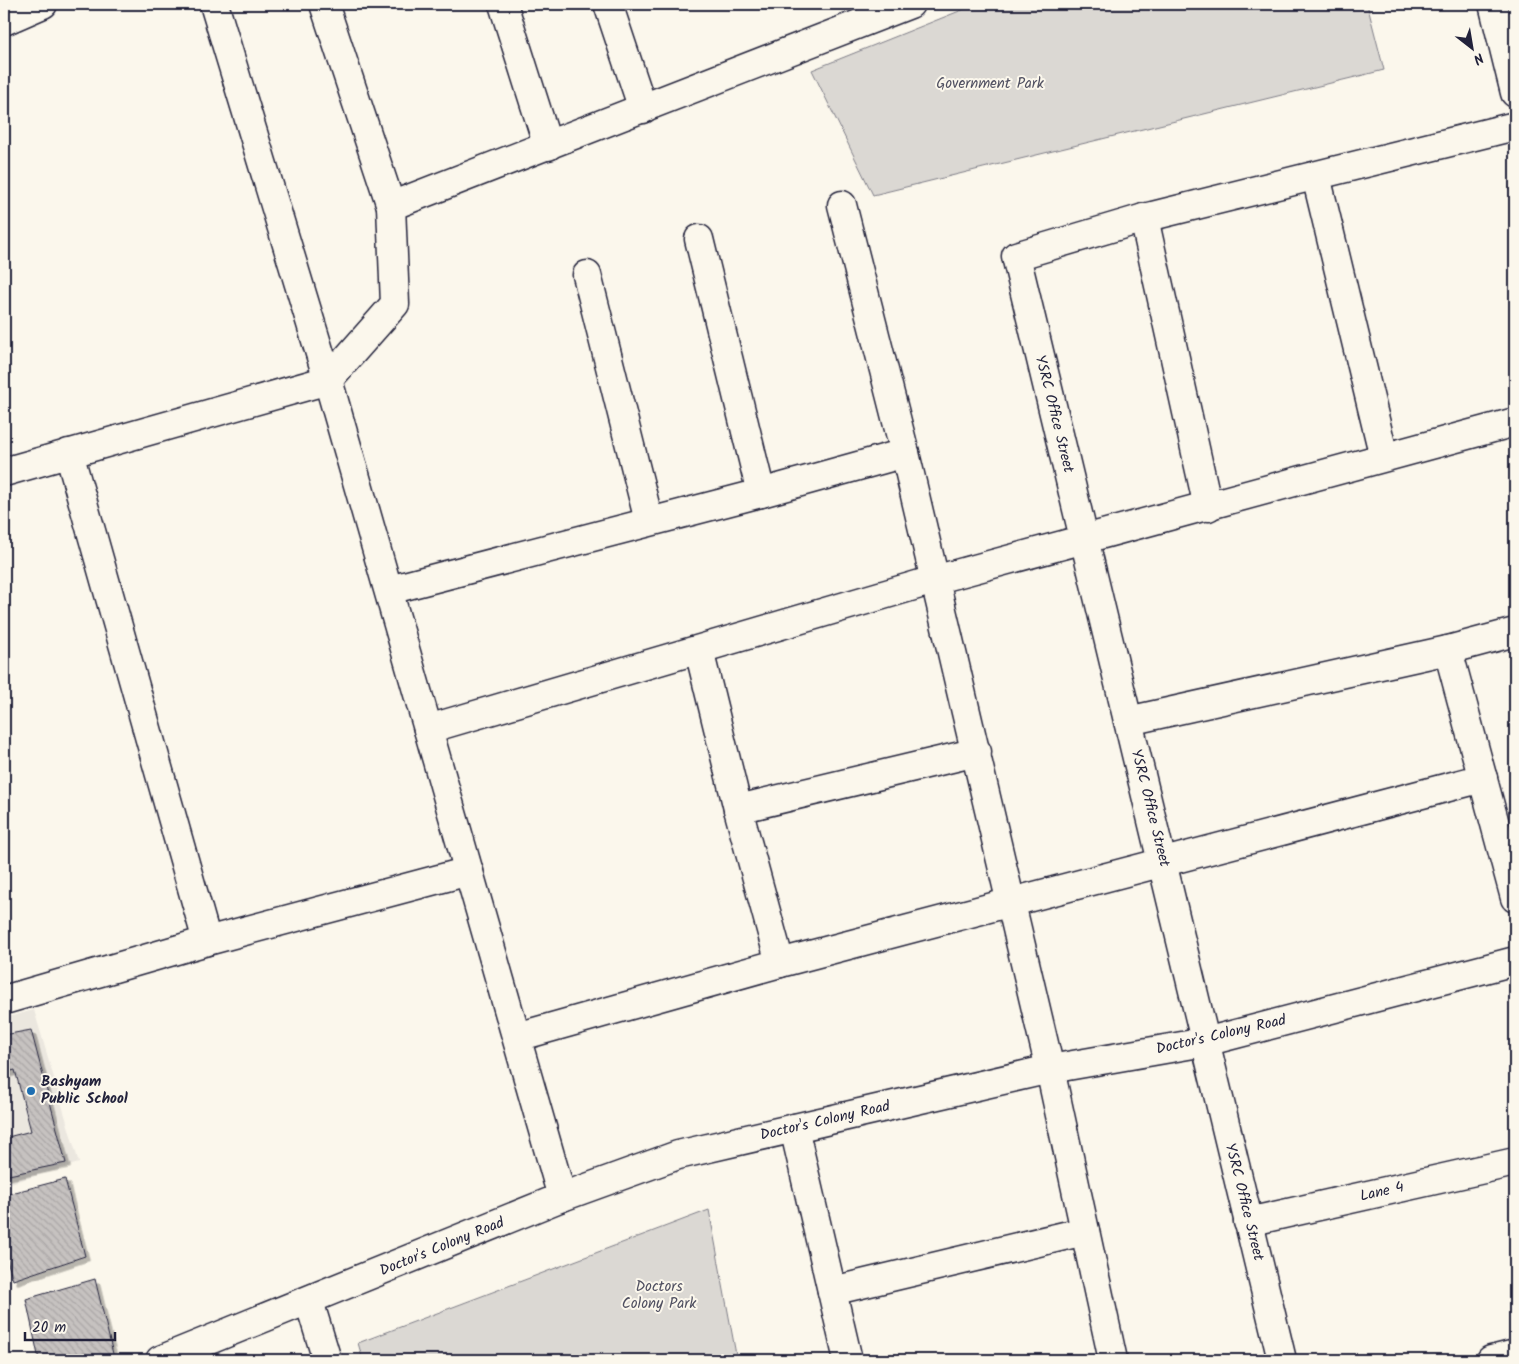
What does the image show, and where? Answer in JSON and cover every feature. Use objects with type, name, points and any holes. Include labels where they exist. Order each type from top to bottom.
[{"type":"street","points":[[4,21],[43,4]]},
{"type":"street","points":[[214,4],[328,380],[562,1197]]},
{"type":"street","points":[[4,472],[328,380],[395,304],[391,206],[324,4]]},
{"type":"street","points":[[504,4],[548,146]]},
{"type":"street","points":[[608,4],[643,109]]},
{"type":"street","points":[[391,206],[643,109],[851,14],[910,4]]},
{"type":"street","points":[[1493,4],[1515,92]]},
{"type":"street","points":[[1208,507],[1144,218],[1515,126]]},
{"type":"street","points":[[1316,176],[1384,457]]},
{"type":"street","points":[[842,205],[906,453],[934,580],[977,752],[1050,1069],[1113,1360]]},
{"type":"street","name":"YSRC Office Street","points":[[1144,218],[1016,256],[1128,721],[1164,862],[1205,1042],[1282,1360]]},
{"type":"street","points":[[699,239],[761,493]]},
{"type":"street","points":[[587,275],[649,521]]},
{"type":"street","points":[[428,729],[934,580],[1515,422]]},
{"type":"street","points":[[69,453],[207,941]]},
{"type":"street","points":[[388,590],[761,493],[906,453]]},
{"type":"street","points":[[1128,721],[1448,650],[1515,632]]},
{"type":"street","points":[[699,650],[738,809],[780,963]]},
{"type":"street","points":[[1448,650],[1515,898]]},
{"type":"street","points":[[738,809],[977,752]]},
{"type":"street","points":[[517,1037],[780,963],[1483,778]]},
{"type":"street","points":[[4,1000],[207,941],[469,871]]},
{"type":"street","name":"Doctor's Colony Road","points":[[160,1360],[562,1197],[678,1155],[1050,1069],[1205,1042],[1515,961]]},
{"type":"street","points":[[794,1128],[848,1360]]},
{"type":"street","name":"Lane 4","points":[[1248,1222],[1515,1162]]},
{"type":"street","points":[[832,1291],[1085,1231]]},
{"type":"street","points":[[309,1301],[327,1360]]},
{"type":"street","points":[[1491,1360],[1515,1354]]},
{"type":"shaded area","name":"Bashyam Public School","points":[[34,1010],[79,1163],[4,1185],[4,1018]]},
{"type":"green space","name":"Government Park","points":[[977,4],[1367,4],[1384,70],[873,195],[812,70]]},
{"type":"green space","name":"Doctors Colony Park","points":[[709,1210],[737,1360],[363,1360],[358,1343]]},
{"type":"building","points":[[31,1030],[66,1163],[4,1176],[4,1138],[31,1131],[15,1070],[4,1073],[4,1035]]},
{"type":"building","points":[[65,1179],[85,1256],[13,1280],[4,1250],[4,1195]]},
{"type":"building","points":[[95,1279],[114,1358],[105,1360],[39,1360],[26,1299]]},
{"type":"place","name":"Bashyam Public School","points":[[31,1091]]}]
